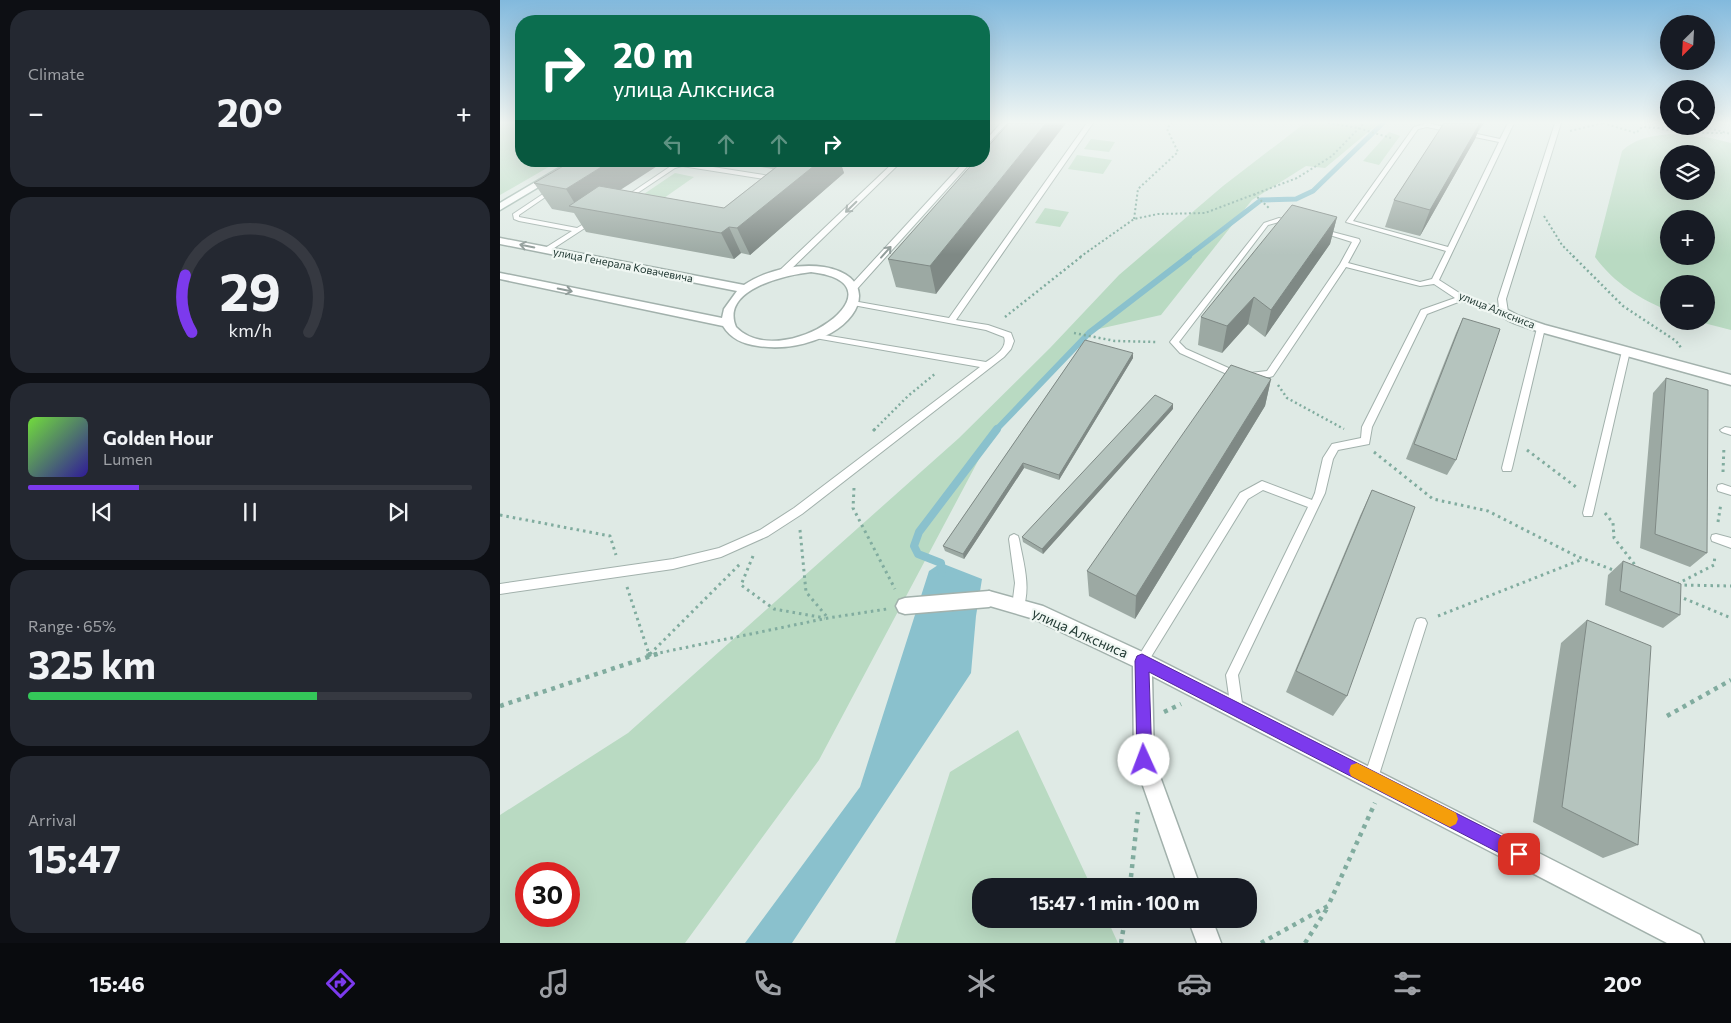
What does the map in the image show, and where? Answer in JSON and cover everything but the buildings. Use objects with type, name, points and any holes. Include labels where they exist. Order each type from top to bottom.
[{"type":"street","points":[[500,207],[568,167]]},
{"type":"street","name":"улица Генерала Ковачевича","points":[[500,241],[747,289]]},
{"type":"street","points":[[811,269],[826,271],[838,274],[847,280],[853,288],[855,296],[846,315],[836,324],[815,335],[788,342],[770,344],[755,342],[732,331],[728,323],[728,313],[732,303],[747,289],[765,278],[782,273],[811,269]]},
{"type":"street","points":[[500,276],[728,323]]},
{"type":"street","name":"улица Алксниса","points":[[1504,312],[1515,319],[1541,328],[1731,380]]},
{"type":"street","name":"улица Алксниса","points":[[905,606],[989,599],[1037,612],[1142,661],[1692,943]]},
{"type":"street","name":"улица Алксниса","points":[[1142,661],[1144,760],[1186,878]]},
{"type":"street","points":[[1203,928],[1209,943]]},
{"type":"lane","points":[[629,204],[620,202],[673,167]]},
{"type":"lane","points":[[700,167],[784,180],[776,186]]},
{"type":"lane","points":[[782,273],[893,167]]},
{"type":"lane","points":[[853,288],[964,167]]},
{"type":"lane","points":[[951,321],[1059,167]]},
{"type":"lane","points":[[1387,167],[1349,222],[1450,250]]},
{"type":"lane","points":[[1344,264],[1420,284],[1435,281],[1490,167]]},
{"type":"lane","points":[[1504,312],[1502,299],[1544,167]]},
{"type":"lane","points":[[561,185],[521,209],[516,214],[516,218],[578,230]]},
{"type":"lane","points":[[548,250],[604,213]]},
{"type":"lane","points":[[1298,225],[1279,220],[1266,224],[1174,342],[1183,350],[1241,377],[1270,374],[1344,264],[1356,241],[1308,228]]},
{"type":"lane","name":"улица Алксниса","points":[[1435,281],[1461,298],[1504,312]]},
{"type":"lane","points":[[1237,710],[1232,675],[1320,493],[1328,458],[1335,447],[1366,441],[1367,427],[1424,312],[1461,298]]},
{"type":"lane","points":[[500,589],[673,564],[721,552],[764,533],[798,511],[988,365],[1007,349],[1010,341],[1008,335],[988,328],[853,303]]},
{"type":"lane","points":[[1507,468],[1541,328]]},
{"type":"lane","points":[[815,335],[988,365]]},
{"type":"lane","points":[[1588,513],[1626,351]]},
{"type":"lane","points":[[1142,661],[1244,496],[1262,485],[1314,504]]},
{"type":"lane","points":[[1716,538],[1731,543]]},
{"type":"lane","points":[[1014,539],[1021,583],[1018,607]]},
{"type":"lane","points":[[1377,781],[1421,623]]},
{"type":"path","points":[[1134,219],[1138,189],[1162,167]]},
{"type":"path","points":[[1005,317],[1084,254],[1134,219],[1158,214],[1205,213],[1297,178],[1314,167]]},
{"type":"path","points":[[1542,212],[1562,245],[1623,306],[1676,341],[1702,372]]},
{"type":"path","points":[[1074,333],[1114,341],[1174,342]]},
{"type":"path","points":[[869,434],[908,396],[953,359]]},
{"type":"path","points":[[1270,374],[1287,398],[1366,441],[1376,456],[1433,499],[1488,511],[1583,559],[1617,572]]},
{"type":"path","points":[[1728,431],[1727,490],[1716,538],[1714,565],[1674,585],[1731,586]]},
{"type":"path","points":[[500,706],[649,655],[828,618],[905,606],[879,561],[854,508],[856,467]]},
{"type":"path","points":[[798,511],[806,592],[828,618]]},
{"type":"path","points":[[649,655],[752,554],[741,585],[774,609],[828,618]]},
{"type":"path","points":[[1421,623],[1583,559]]},
{"type":"path","points":[[1673,594],[1731,618]]},
{"type":"path","points":[[1667,716],[1731,680]]},
{"type":"path","points":[[1143,722],[1205,693]]},
{"type":"path","points":[[1305,943],[1328,906],[1377,781]]},
{"type":"path","points":[[1131,878],[1139,808]]},
{"type":"path","points":[[1261,943],[1328,906]]},
{"type":"path","points":[[1121,943],[1124,928]]},
{"type":"green space","points":[[500,167],[549,167],[500,195]]},
{"type":"green space","points":[[1069,167],[1107,167],[1103,174],[1068,169]]},
{"type":"green space","points":[[1248,167],[1304,167],[1252,200],[1161,315],[1094,330],[995,429],[819,760],[685,943],[500,943],[500,815],[628,733],[959,438],[1050,348],[1119,275]]},
{"type":"green space","points":[[1618,167],[1660,167],[1660,200],[1715,200],[1715,167],[1731,167],[1731,330],[1715,326],[1715,275],[1660,275],[1660,307],[1628,289],[1602,266],[1595,257]]},
{"type":"green space","points":[[675,173],[694,177],[664,198],[644,194]]},
{"type":"green space","points":[[1045,208],[1069,212],[1060,227],[1035,223]]},
{"type":"green space","points":[[1018,730],[1087,878],[972,878],[972,928],[1111,928],[1118,943],[895,943],[950,772]]},
{"type":"water","points":[[941,563],[982,579],[976,616],[971,673],[792,943],[745,943],[860,787],[929,571]]},
{"type":"waterway","points":[[1187,257],[1261,200],[1296,199],[1313,191],[1338,167]]},
{"type":"waterway","points":[[996,430],[1089,333],[1189,256]]},
{"type":"waterway","points":[[942,573],[941,563],[918,554],[914,546],[919,532],[997,429]]},
{"type":"slow traffic","points":[[1357,771],[1450,819]]},
{"type":"route","points":[[1144,760],[1142,661],[1519,854]]}]
